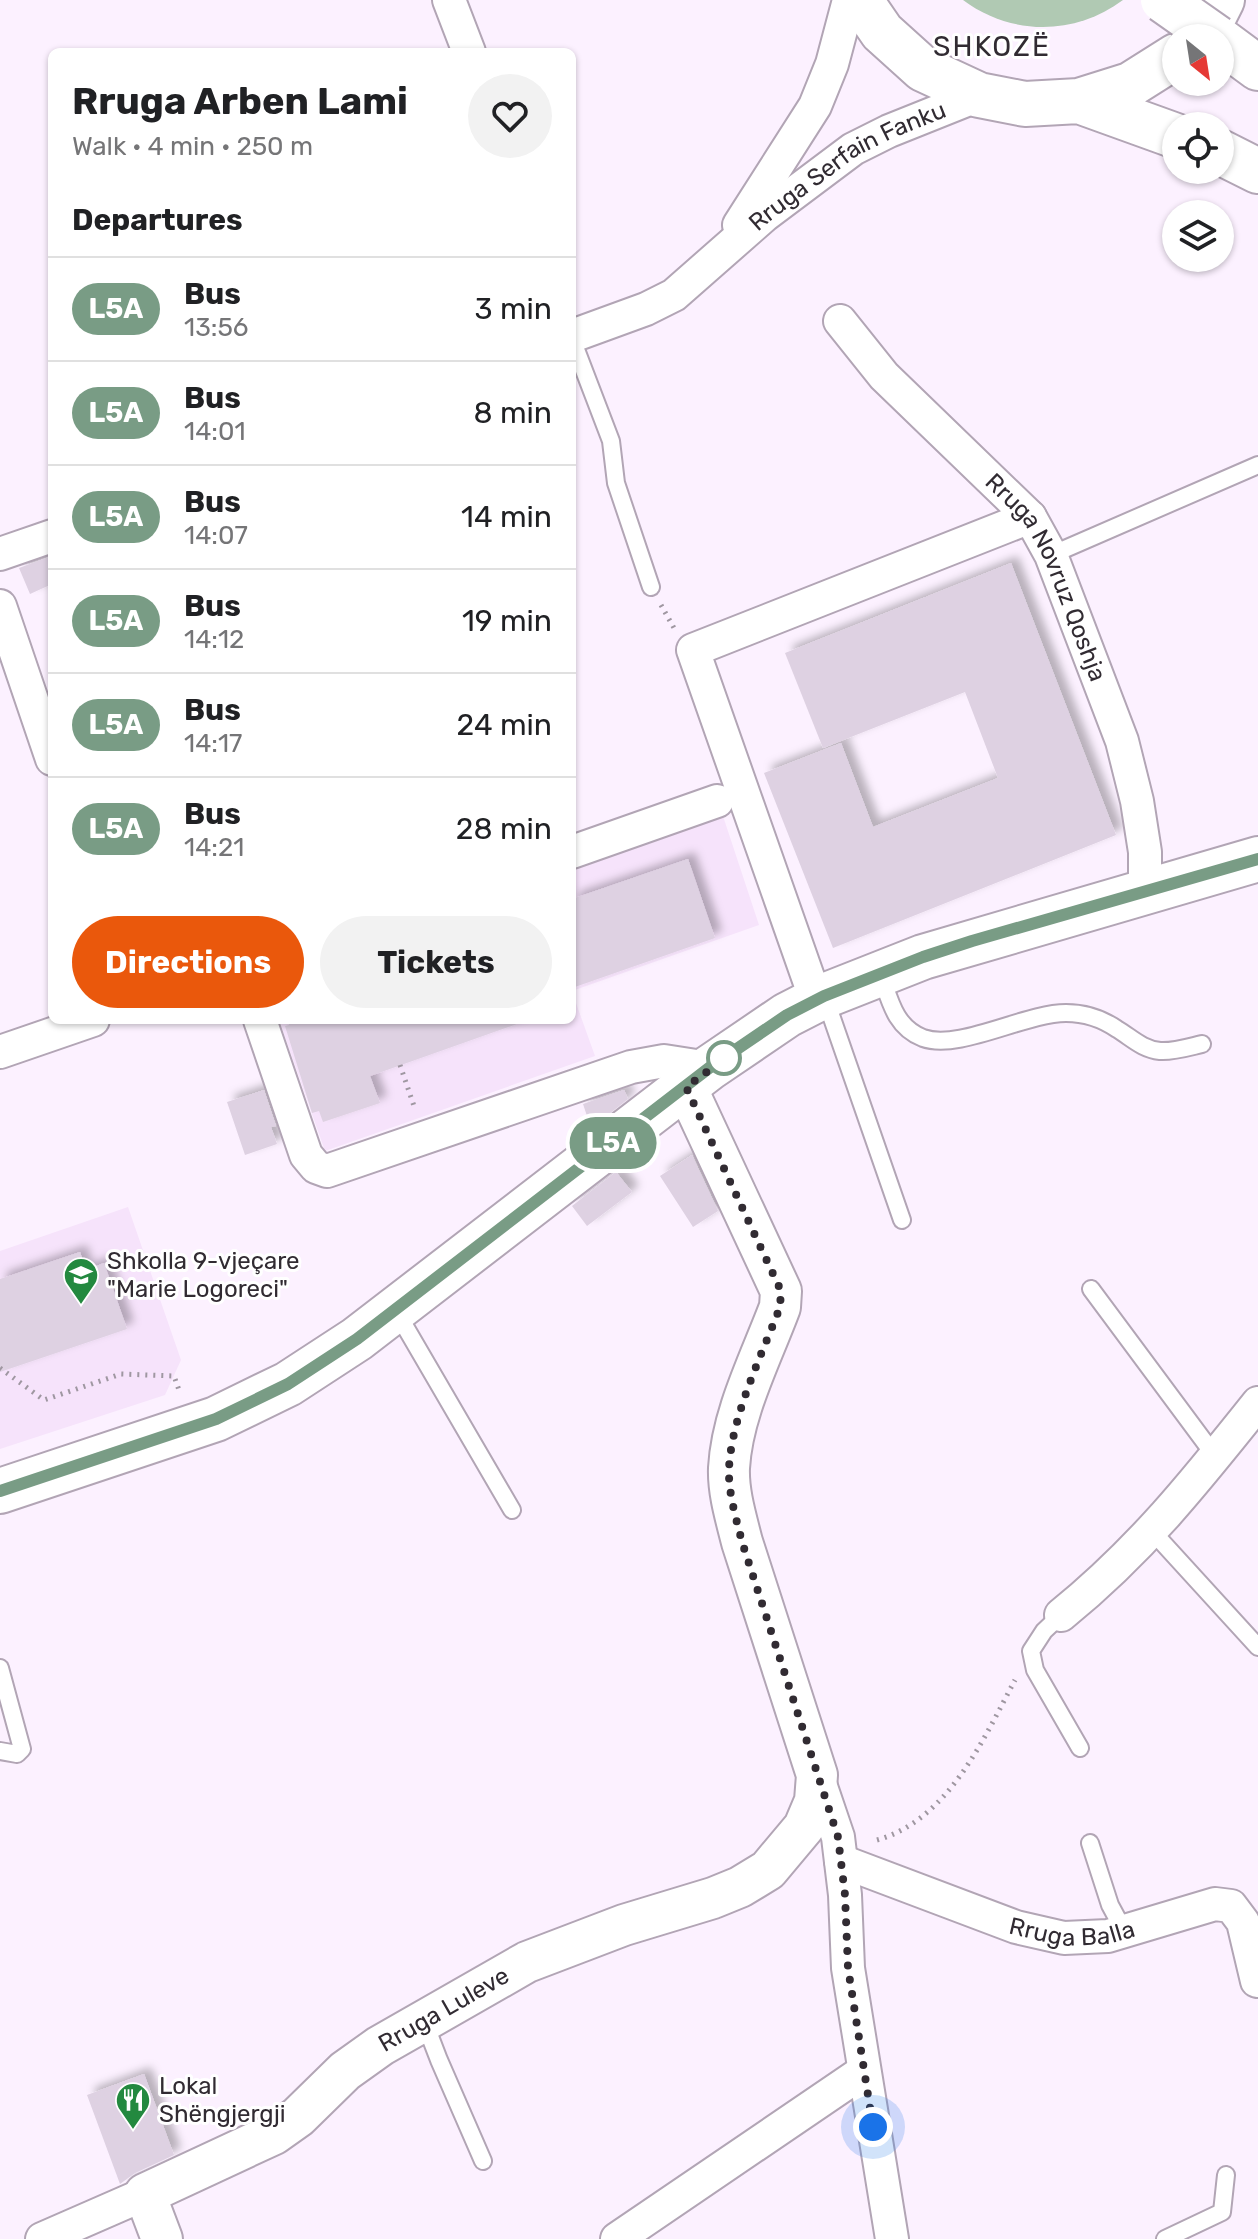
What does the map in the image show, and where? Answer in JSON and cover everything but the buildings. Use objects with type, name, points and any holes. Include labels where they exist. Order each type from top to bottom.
[{"type":"main road","points":[[860,0],[882,32],[923,69],[979,95],[1025,104],[1079,101],[1130,85],[1162,65]]},
{"type":"main road","points":[[1163,0],[1197,24]]},
{"type":"main road","points":[[1206,24],[1222,0]]},
{"type":"main road","points":[[1252,0],[1258,4]]},
{"type":"main road","points":[[1234,50],[1258,68]]},
{"type":"main road","points":[[1079,101],[1162,131]]},
{"type":"main road","points":[[1234,159],[1258,171]]},
{"type":"main road","points":[[0,1491],[216,1419],[288,1384],[395,1310],[698,1078],[787,1015],[820,998],[984,937],[1258,859]]},
{"type":"street","points":[[449,0],[467,48]]},
{"type":"street","name":"Rruga Serfain Fanku","points":[[724,249],[815,106],[832,64],[849,0]]},
{"type":"street","name":"Rruga Serfain Fanku","points":[[576,336],[674,295],[695,279],[724,249],[853,149],[979,95]]},
{"type":"street","name":"Rruga Novruz Qoshja","points":[[840,321],[884,376],[1030,517],[1051,555],[1122,741],[1137,801],[1145,852],[1145,890]]},
{"type":"street","points":[[820,998],[693,650],[1030,517]]},
{"type":"street","points":[[0,554],[48,537]]},
{"type":"street","points":[[0,606],[40,688],[48,735]]},
{"type":"street","points":[[576,851],[717,801]]},
{"type":"street","points":[[0,1052],[81,1024]]},
{"type":"street","points":[[261,1024],[306,1155],[316,1167],[327,1171],[631,1067],[664,1061],[698,1078],[781,1291],[780,1307],[734,1435],[729,1470],[732,1503],[840,1849],[848,1968],[892,2239]]},
{"type":"street","points":[[1061,1615],[1152,1531],[1258,1403]]},
{"type":"street","name":"Rruga Luleve","points":[[42,2239],[274,2134],[298,2117],[345,2071],[380,2046],[527,1962],[624,1925],[740,1887],[768,1870],[804,1827],[815,1801],[814,1765]]},
{"type":"street","name":"Rruga Balla","points":[[840,1849],[1028,1930],[1064,1938],[1108,1936],[1215,1904],[1231,1906],[1243,1922],[1257,1981]]},
{"type":"street","points":[[617,2239],[864,2071]]},
{"type":"street","points":[[145,2194],[162,2239]]},
{"type":"lane","points":[[576,349],[611,441],[616,483],[651,587]]},
{"type":"lane","points":[[1051,555],[1258,465]]},
{"type":"lane","points":[[881,973],[899,1022],[927,1039],[943,1040],[975,1034],[1044,1014],[1064,1013],[1088,1014],[1116,1027],[1143,1047],[1162,1051],[1202,1044]]},
{"type":"lane","points":[[820,998],[902,1220]]},
{"type":"lane","points":[[1091,1289],[1215,1456]]},
{"type":"lane","points":[[395,1310],[512,1510]]},
{"type":"lane","points":[[1152,1531],[1258,1647]]},
{"type":"lane","points":[[1061,1615],[1044,1631],[1031,1651],[1035,1670],[1080,1748]]},
{"type":"lane","points":[[0,1668],[22,1749],[17,1754],[0,1751]]},
{"type":"lane","points":[[1090,1843],[1110,1905],[1124,1931]]},
{"type":"lane","points":[[424,2020],[483,2161]]},
{"type":"lane","points":[[1165,2239],[1222,2212],[1226,2175]]},
{"type":"path","points":[[651,587],[674,627],[693,650]]},
{"type":"path","points":[[400,1065],[425,1138]]},
{"type":"path","points":[[0,1368],[44,1400],[121,1374],[174,1376]]},
{"type":"path","points":[[840,1849],[880,1839],[932,1810],[959,1777],[1031,1651]]},
{"type":"shaded area","points":[[963,0],[1123,0],[1084,20],[1043,27],[1002,20]]},
{"type":"shaded area","points":[[720,807],[759,925],[576,990],[576,858]]},
{"type":"shaded area","points":[[576,1003],[595,1056],[325,1151],[280,1024],[576,1024]]},
{"type":"shaded area","name":"Shkolla 9-vjeçare \"Marie Logoreci\"","points":[[128,1207],[181,1360],[165,1395],[0,1449],[0,1251]]},
{"type":"bus line","name":"L5A","points":[[0,1491],[216,1419],[288,1384],[357,1339],[709,1068],[787,1015],[824,996],[972,941],[1258,859]]},
{"type":"place","name":"Shkolla 9-vjeçare \"Marie Logoreci\"","points":[[81,1306]]},
{"type":"place","name":"Lokal Shëngjergji","points":[[133,2131]]},
{"type":"district","name":"SHKOZË","points":[[992,46]]},
{"type":"route","points":[[724,1058],[727,1057],[686,1087],[776,1274],[781,1291],[780,1307],[734,1435],[729,1470],[732,1503],[838,1837],[845,1895],[848,1968],[873,2127]]}]
